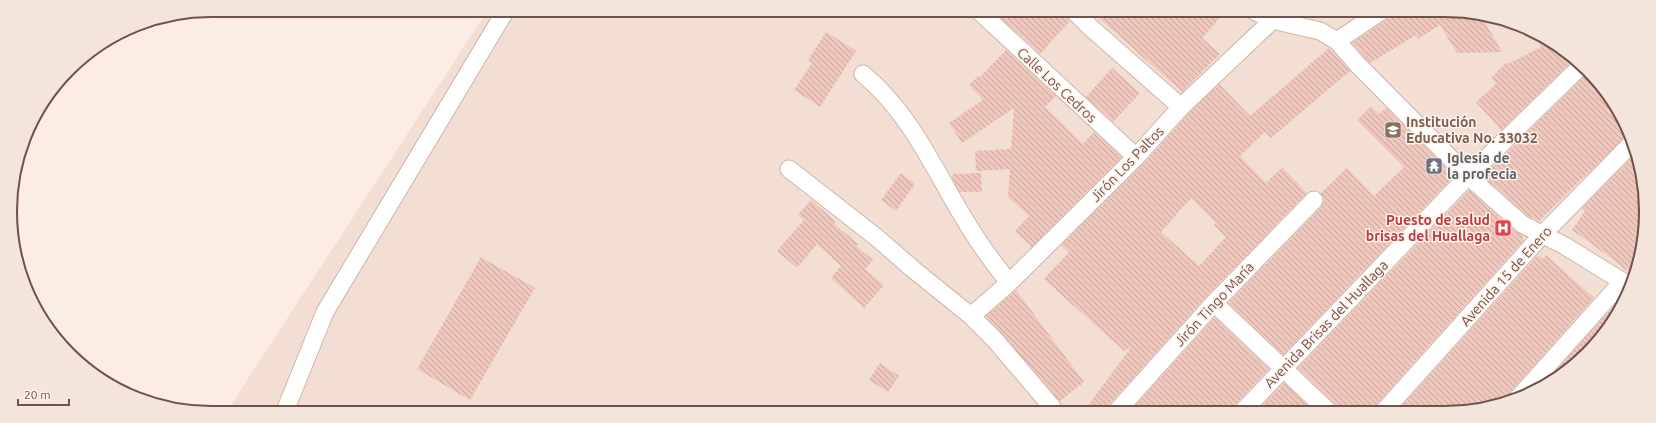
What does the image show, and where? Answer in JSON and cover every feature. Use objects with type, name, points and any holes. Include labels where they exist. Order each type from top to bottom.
[{"type":"street","points":[[287,406],[325,312],[502,17]]},
{"type":"street","name":"Calle Los Cedros","points":[[985,17],[1136,157]]},
{"type":"street","points":[[1080,17],[1181,107]]},
{"type":"street","name":"Jirón Los Paltos","points":[[971,316],[1009,283],[1136,157],[1181,107],[1276,17]]},
{"type":"street","points":[[1280,17],[1320,31],[1337,41],[1358,65],[1468,176],[1522,224],[1565,246],[1625,283]]},
{"type":"street","points":[[1337,41],[1373,17]]},
{"type":"street","name":"Avenida Brisas del Huallaga","points":[[1248,406],[1468,176],[1577,69]]},
{"type":"street","points":[[863,74],[876,85],[916,134],[974,235],[1009,283]]},
{"type":"street","name":"Avenida 15 de Enero","points":[[1388,406],[1542,235],[1628,147]]},
{"type":"street","points":[[789,169],[876,237],[971,316],[996,340],[1051,406]]},
{"type":"street","name":"Jirón Tingo María","points":[[1121,406],[1214,303],[1314,200]]},
{"type":"street","points":[[1527,388],[1624,286]]},
{"type":"street","points":[[1214,303],[1323,406]]},
{"type":"shaded area","points":[[483,17],[1457,17],[1470,19],[1507,27],[1531,37],[1563,57],[1591,83],[1613,114],[1629,149],[1639,199],[1639,224],[1629,274],[1613,309],[1591,340],[1563,366],[1531,386],[1507,396],[1457,406],[230,406]]},
{"type":"building","points":[[1000,17],[1067,17],[1070,21],[1040,54]]},
{"type":"building","points":[[1098,17],[1221,17],[1202,38],[1220,54],[1182,92]]},
{"type":"building","points":[[1389,17],[1457,17],[1485,22],[1502,52],[1457,53],[1440,25],[1418,39],[1416,35],[1370,63],[1352,43]]},
{"type":"building","points":[[826,32],[856,51],[820,107],[794,90],[812,63],[808,60]]},
{"type":"building","points":[[1537,40],[1570,63],[1501,130],[1476,102],[1496,84],[1491,78],[1507,62],[1508,64],[1541,47]]},
{"type":"building","points":[[1329,48],[1350,71],[1271,138],[1265,132],[1240,156],[1266,183],[1282,167],[1307,193],[1207,296],[1109,406],[1088,406],[1132,346],[1124,351],[1044,279],[1069,252],[1061,245],[1143,164],[1188,114],[1219,84],[1250,116]],"holes":[[[1191,198],[1216,223],[1214,225],[1226,237],[1199,266],[1161,232]]]},
{"type":"building","points":[[1006,50],[1056,96],[1045,107],[1083,144],[1094,132],[1122,157],[1032,247],[1015,231],[1029,216],[1008,197],[1010,169],[976,171],[975,151],[1011,149],[1014,108],[962,143],[949,123],[983,100],[969,85],[978,76],[980,77]]},
{"type":"building","points":[[1112,68],[1140,93],[1113,122],[1086,97]]},
{"type":"building","points":[[1584,76],[1606,103],[1609,108],[1607,110],[1615,118],[1624,138],[1539,221],[1528,216],[1483,176]]},
{"type":"building","points":[[1371,106],[1379,114],[1386,108],[1454,176],[1283,355],[1228,303],[1321,207],[1324,202],[1321,193],[1347,168],[1374,196],[1404,167],[1357,120]]},
{"type":"building","points":[[1631,158],[1639,199],[1639,224],[1630,272],[1572,230],[1585,211],[1582,208]]},
{"type":"building","points":[[901,173],[915,184],[896,211],[881,200]]},
{"type":"building","points":[[981,173],[982,192],[960,192],[952,178],[952,174]]},
{"type":"building","points":[[1469,190],[1515,231],[1524,236],[1522,239],[1524,240],[1376,406],[1336,406],[1298,368]]},
{"type":"building","points":[[811,200],[836,222],[834,224],[858,244],[856,246],[873,260],[865,269],[884,285],[864,308],[831,278],[841,266],[817,244],[797,268],[777,251],[804,220],[798,215]]},
{"type":"building","points":[[1538,255],[1543,259],[1546,255],[1594,298],[1509,395],[1457,406],[1402,406]]},
{"type":"building","points":[[481,257],[535,288],[470,400],[417,369]]},
{"type":"building","points":[[1016,290],[1084,382],[1060,401],[986,316]]},
{"type":"building","points":[[1609,311],[1611,313],[1591,340],[1573,358],[1554,372]]},
{"type":"building","points":[[1215,317],[1269,369],[1235,406],[1135,406]]},
{"type":"building","points":[[880,363],[899,376],[888,392],[869,380]]},
{"type":"building","points":[[1284,383],[1309,406],[1262,406]]},
{"type":"place","name":"Institución Educativa No. 33032","points":[[1393,130]]},
{"type":"place","name":"Iglesia de la profecia","points":[[1434,166]]},
{"type":"place","name":"Puesto de salud brisas del Huallaga","points":[[1503,228]]}]
